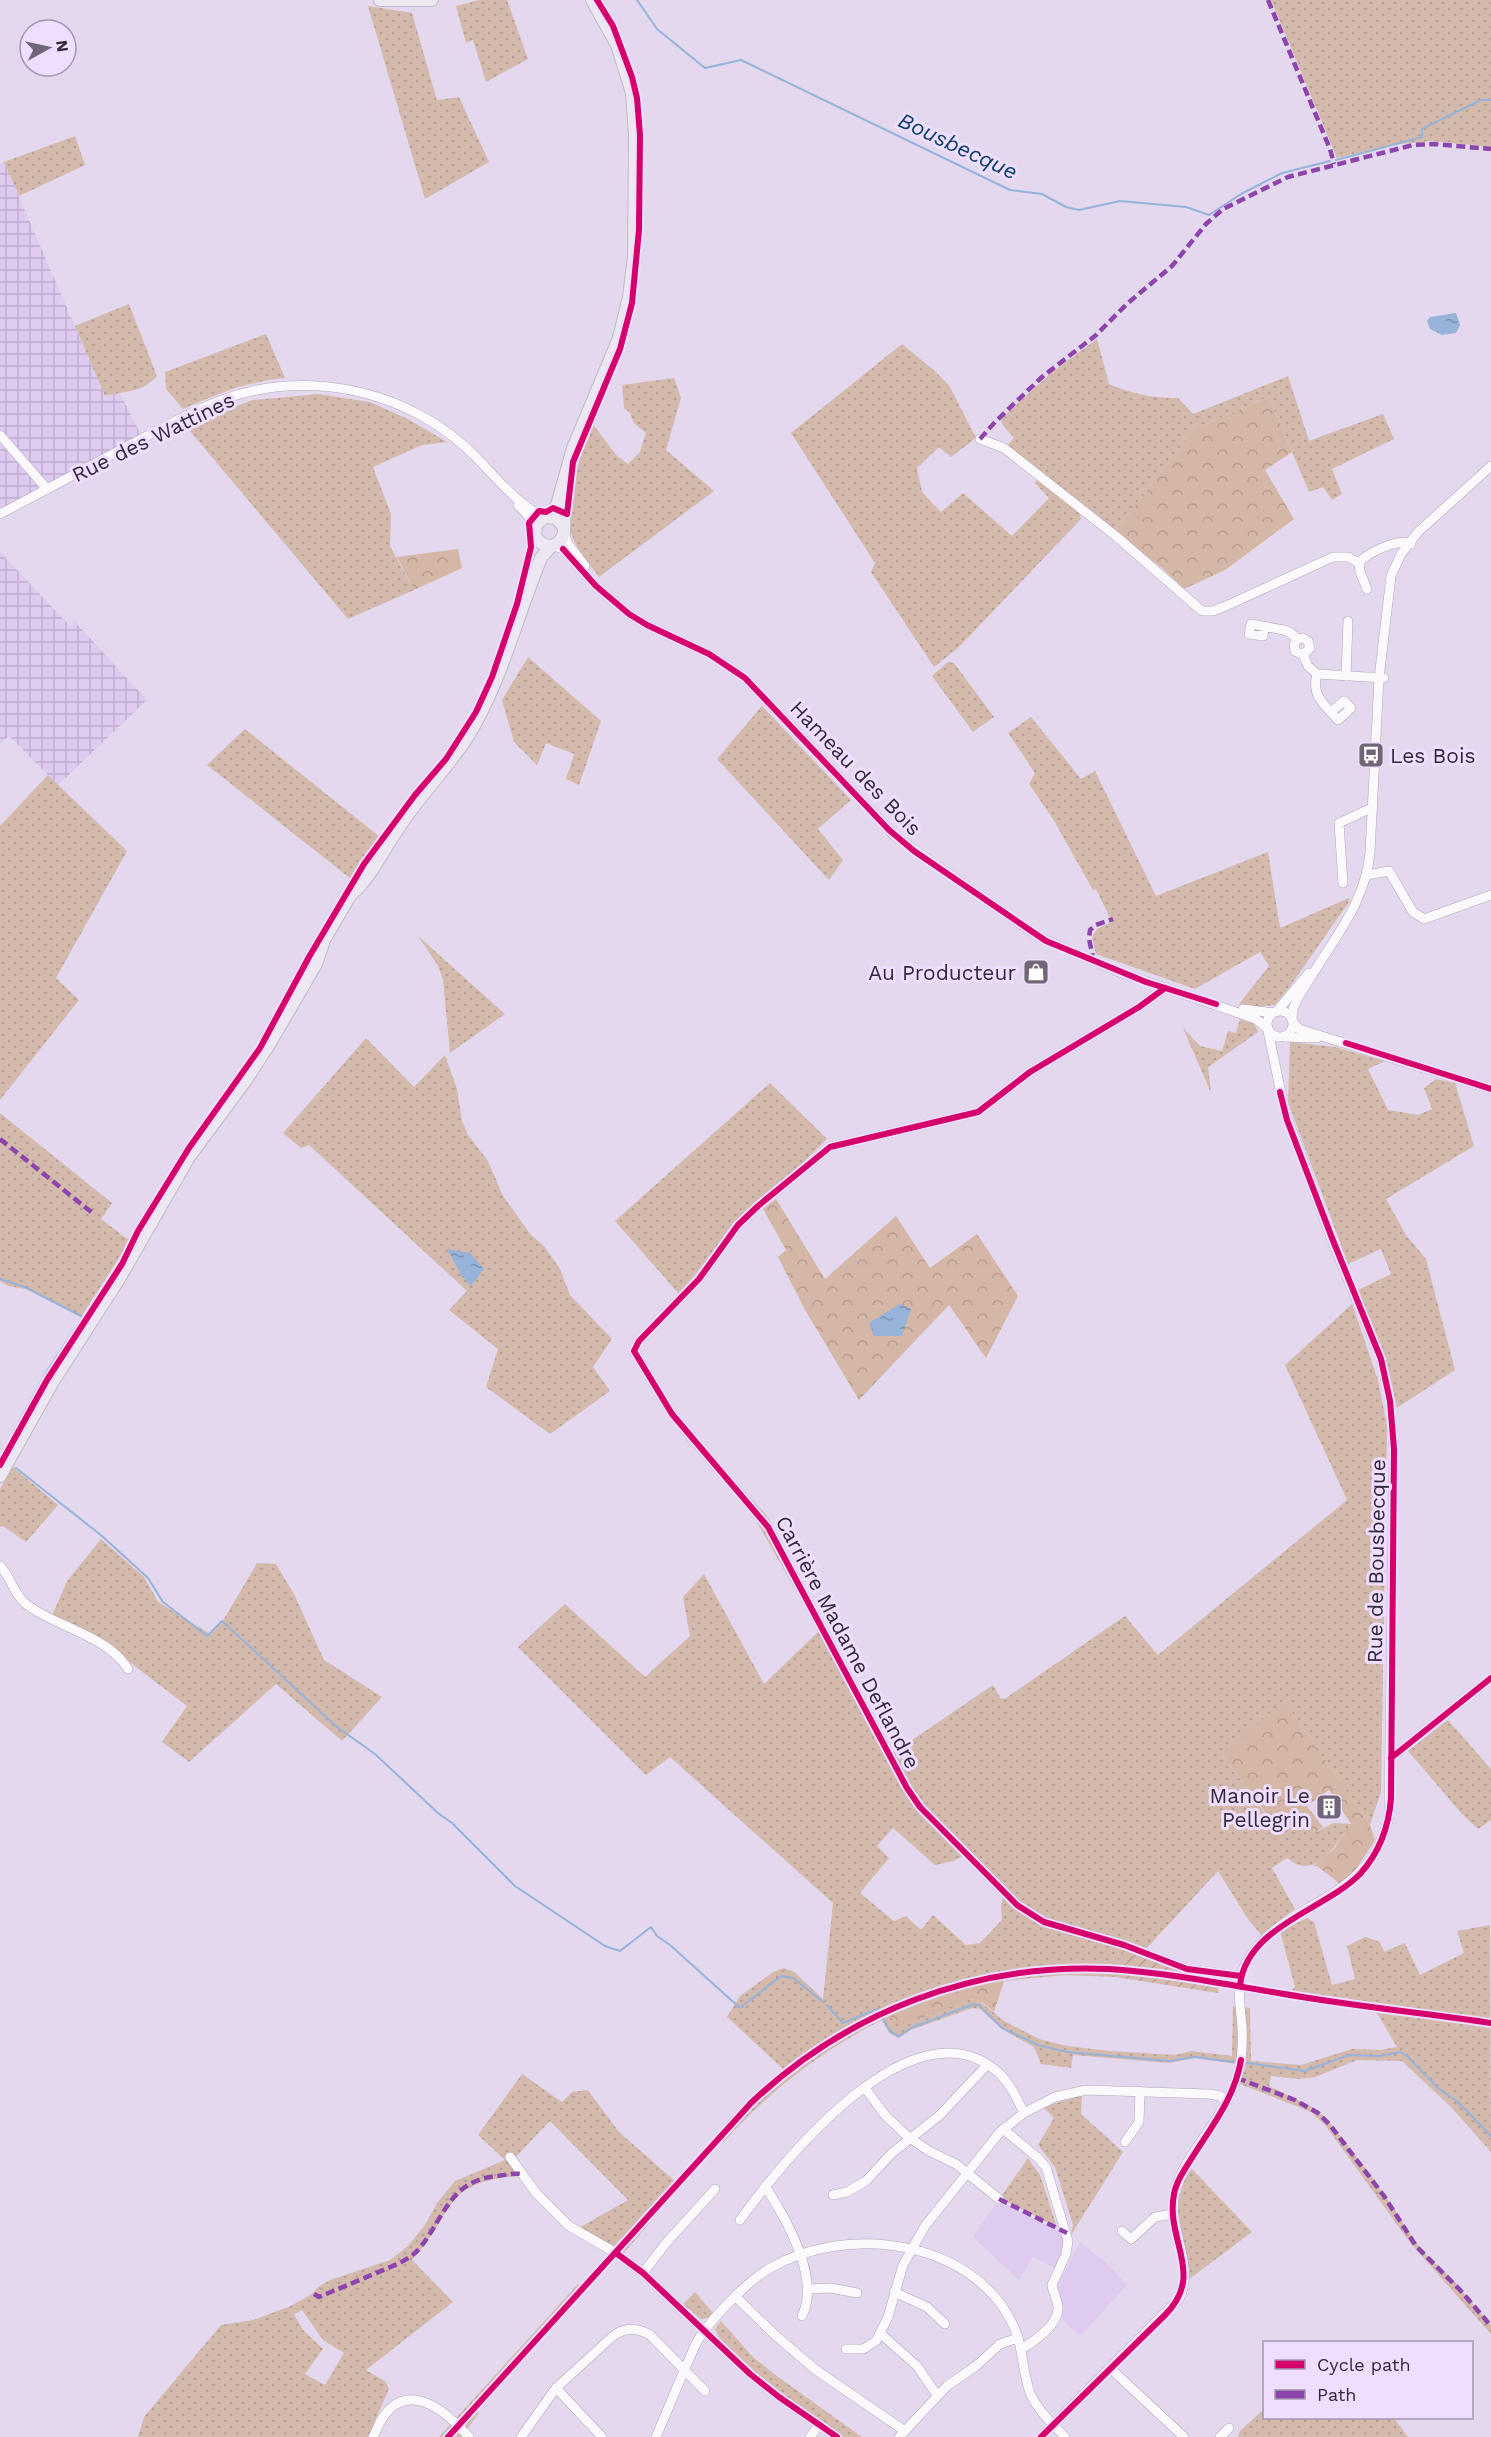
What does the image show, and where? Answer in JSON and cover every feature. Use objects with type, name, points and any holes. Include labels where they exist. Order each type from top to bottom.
[{"type":"main road","points":[[380,0],[432,0]]},
{"type":"main road","points":[[521,610],[534,554],[535,533],[539,521],[557,506],[569,461],[619,338],[629,297],[634,258],[636,147],[633,101],[620,51],[592,0]]},
{"type":"main road","points":[[0,1476],[52,1383],[119,1279],[180,1172],[258,1063],[294,999],[312,959],[364,870],[449,763],[475,724],[495,684],[541,558],[561,541],[564,530],[569,461]]},
{"type":"main road","points":[[546,517],[558,519],[564,530]]},
{"type":"main road","points":[[535,533],[542,545],[553,546]]},
{"type":"street","name":"Rue des Wattines","points":[[0,514],[221,400],[264,388],[304,386],[357,391],[412,411],[451,435],[500,482],[535,512],[546,517]]},
{"type":"street","points":[[0,435],[47,489]]},
{"type":"street","points":[[980,439],[1004,448],[1117,537],[1202,611],[1213,611],[1333,557],[1348,557],[1359,563]]},
{"type":"street","points":[[1284,1037],[1291,1031],[1297,1001],[1354,908],[1367,874],[1388,598],[1411,544],[1428,523],[1491,466]]},
{"type":"street","name":"Rue des Wattines","points":[[500,482],[530,518],[535,533]]},
{"type":"street","name":"Hameau des Bois","points":[[564,530],[571,548],[612,600]]},
{"type":"street","points":[[1359,563],[1366,556],[1397,542],[1411,544]]},
{"type":"street","name":"Hameau des Bois","points":[[553,546],[563,549],[588,578],[612,600],[647,625],[709,654],[745,678],[896,836],[914,851],[1046,941],[1094,962],[1256,1018],[1268,1029]]},
{"type":"street","points":[[1359,563],[1367,589]]},
{"type":"street","points":[[1346,676],[1348,621]]},
{"type":"street","points":[[1264,627],[1287,631],[1297,639],[1294,649],[1299,654],[1303,654],[1308,666],[1317,674],[1382,678]]},
{"type":"street","points":[[1317,674],[1314,686],[1316,694],[1331,712]]},
{"type":"street","points":[[1343,884],[1339,824],[1373,809]]},
{"type":"street","points":[[1367,874],[1389,871],[1413,912],[1424,919],[1491,895]]},
{"type":"street","points":[[1327,950],[1268,1018],[1268,1029],[1275,1037],[1311,1037],[1346,1043]]},
{"type":"street","name":"Carrière Madame Deflandre","points":[[1165,988],[1030,1071],[978,1112],[830,1147],[758,1206],[738,1226],[699,1279],[639,1341],[634,1351],[672,1414],[768,1527],[907,1788],[920,1807],[1017,1905],[1034,1918],[1124,1945],[1192,1971],[1241,1976]]},
{"type":"street","name":"Hameau des Bois","points":[[1216,1004],[1275,1012]]},
{"type":"street","points":[[1275,1012],[1286,1012],[1299,1029],[1491,1089]]},
{"type":"street","name":"Rue de Bousbecque","points":[[1241,1976],[1251,1958],[1270,1935],[1353,1880],[1371,1860],[1383,1837],[1389,1816],[1391,1758],[1394,1437],[1390,1396],[1373,1338],[1287,1120],[1268,1029]]},
{"type":"street","name":"Rue de Bousbecque","points":[[1280,1092],[1278,1051],[1284,1037]]},
{"type":"street","points":[[0,1566],[12,1581],[24,1603],[109,1650],[128,1669]]},
{"type":"street","points":[[1391,1758],[1491,1677]]},
{"type":"street","points":[[1041,2437],[1170,2310],[1181,2296],[1184,2273],[1173,2214],[1174,2194],[1179,2179],[1227,2102],[1235,2085],[1242,2055],[1241,1976]]},
{"type":"street","points":[[740,2220],[765,2186],[808,2137],[865,2088],[897,2067],[933,2054],[964,2055],[987,2065],[1007,2082],[1024,2112]]},
{"type":"street","points":[[833,2195],[843,2194],[862,2184],[892,2153],[940,2115],[987,2065]]},
{"type":"street","points":[[865,2088],[889,2119],[911,2139],[929,2151],[952,2161],[999,2199]]},
{"type":"street","points":[[846,2349],[867,2348],[876,2341],[881,2334],[894,2292],[912,2248],[933,2215],[1003,2129],[1024,2112],[1055,2097],[1074,2092],[1102,2090],[1209,2094],[1220,2096],[1227,2102]]},
{"type":"street","points":[[1125,2142],[1139,2122],[1140,2091]]},
{"type":"street","points":[[1003,2129],[1046,2167],[1068,2241],[1066,2254],[1052,2285],[1058,2308],[1056,2317],[1034,2341],[1021,2349]]},
{"type":"street","points":[[510,2157],[536,2193],[569,2226],[616,2253],[643,2273],[750,2374],[837,2437]]},
{"type":"street","points":[[765,2186],[785,2218],[800,2255],[808,2289],[808,2302],[802,2316]]},
{"type":"street","points":[[643,2273],[666,2243],[715,2188]]},
{"type":"street","points":[[1122,2231],[1131,2240],[1155,2217],[1173,2214]]},
{"type":"street","points":[[656,2437],[704,2330],[759,2275],[800,2255],[846,2246],[882,2245],[912,2248],[950,2262],[979,2282],[1004,2309],[1018,2337],[1025,2376],[1032,2397],[1065,2437]]},
{"type":"street","points":[[808,2289],[831,2288],[856,2293]]},
{"type":"street","points":[[894,2292],[922,2304],[940,2317],[945,2324]]},
{"type":"street","points":[[736,2297],[804,2360],[902,2434],[937,2395],[1000,2344],[1018,2337]]},
{"type":"street","points":[[521,2437],[556,2388],[614,2336],[627,2330],[639,2330],[650,2335],[705,2391]]},
{"type":"street","points":[[881,2334],[917,2366],[937,2395]]},
{"type":"street","points":[[1111,2369],[1182,2436]]},
{"type":"street","points":[[556,2388],[602,2437]]},
{"type":"street","points":[[373,2437],[386,2413],[397,2405],[410,2401],[424,2401],[432,2404],[469,2437]]},
{"type":"street","points":[[810,2437],[819,2425]]},
{"type":"street","points":[[1220,2437],[1229,2428]]},
{"type":"shaded area","points":[[479,0],[507,0],[528,59],[486,82],[473,40],[466,43],[456,6]]},
{"type":"shaded area","points":[[1271,0],[1491,0],[1491,147],[1432,141],[1390,145],[1337,158]]},
{"type":"shaded area","points":[[368,6],[412,13],[437,100],[459,97],[489,162],[425,199]]},
{"type":"shaded area","points":[[75,136],[85,165],[19,196],[4,162]]},
{"type":"shaded area","points":[[4,162],[105,396],[119,392],[145,442],[0,518],[0,164]]},
{"type":"shaded area","points":[[129,304],[157,376],[139,389],[105,396],[75,326]]},
{"type":"shaded area","points":[[266,334],[285,378],[244,385],[183,409],[166,389],[165,372]]},
{"type":"shaded area","points":[[1097,339],[1109,384],[1142,395],[1178,398],[1193,414],[1288,376],[1309,441],[1383,414],[1394,439],[1332,469],[1342,494],[1332,500],[1323,487],[1309,492],[1269,397],[1194,429],[1115,532],[1006,447],[1014,438],[1002,424],[1001,419],[1050,374]]},
{"type":"shaded area","points":[[902,344],[936,372],[950,387],[976,438],[951,457],[939,447],[917,468],[922,492],[941,512],[963,493],[1012,536],[1049,498],[1035,483],[1038,479],[1078,510],[1081,519],[958,648],[934,667],[871,572],[875,563],[791,433]]},
{"type":"shaded area","points":[[674,378],[681,398],[666,450],[714,491],[599,577],[578,548],[570,526],[574,480],[592,423],[617,456],[628,464],[640,452],[646,433],[634,423],[630,413],[624,408],[622,385]]},
{"type":"shaded area","points":[[318,394],[370,402],[408,419],[447,442],[422,445],[373,467],[391,514],[390,546],[414,590],[348,619],[185,425],[253,400]]},
{"type":"shaded area","points":[[0,552],[70,626],[75,622],[147,700],[58,785],[9,736],[0,744]]},
{"type":"shaded area","points":[[528,657],[601,721],[579,785],[566,779],[574,754],[546,743],[537,765],[514,742],[502,700]]},
{"type":"shaded area","points":[[948,662],[954,663],[994,717],[973,732],[932,676]]},
{"type":"shaded area","points":[[762,706],[851,800],[818,829],[843,860],[829,880],[717,759]]},
{"type":"shaded area","points":[[1031,717],[1081,779],[1095,771],[1156,896],[1268,852],[1280,928],[1349,898],[1349,902],[1275,1005],[1255,1007],[1239,1004],[1269,966],[1260,952],[1195,989],[1096,954],[1092,937],[1097,929],[1112,922],[1096,889],[1093,890],[1053,819],[1029,784],[1035,773],[1008,733]]},
{"type":"shaded area","points":[[245,729],[380,837],[351,879],[207,765]]},
{"type":"shaded area","points":[[48,775],[127,851],[56,978],[79,1000],[0,1100],[0,826]]},
{"type":"shaded area","points":[[418,936],[505,1014],[450,1053],[443,980],[438,966]]},
{"type":"shaded area","points":[[1240,1019],[1254,1024],[1258,1032],[1208,1067],[1211,1093],[1183,1028],[1200,1046],[1222,1051],[1228,1031],[1236,1033]]},
{"type":"shaded area","points":[[366,1038],[414,1087],[445,1055],[457,1089],[462,1121],[468,1135],[488,1161],[503,1196],[531,1235],[544,1246],[560,1269],[570,1295],[612,1339],[593,1367],[610,1391],[550,1434],[486,1387],[498,1349],[449,1310],[467,1291],[309,1145],[301,1148],[283,1133]]},
{"type":"shaded area","points":[[1290,1042],[1335,1047],[1385,1061],[1368,1069],[1388,1110],[1418,1115],[1432,1109],[1424,1088],[1436,1079],[1455,1083],[1474,1146],[1386,1199],[1406,1235],[1426,1259],[1455,1370],[1397,1408],[1388,1367],[1358,1290],[1391,1274],[1381,1249],[1348,1264],[1288,1102]]},
{"type":"shaded area","points":[[770,1083],[827,1139],[781,1184],[751,1206],[679,1294],[615,1221]]},
{"type":"shaded area","points":[[0,1113],[112,1203],[101,1219],[130,1241],[81,1317],[26,1289],[8,1286],[0,1281]]},
{"type":"shaded area","points":[[1352,1304],[1378,1380],[1387,1426],[1381,1792],[1370,1825],[1284,1701],[1223,1756],[1267,1816],[1294,1827],[1317,1831],[1334,1823],[1351,1824],[1332,1850],[1316,1863],[1307,1866],[1297,1864],[1287,1858],[1272,1868],[1295,1909],[1261,1935],[1246,1916],[1218,1871],[1145,1950],[1116,1967],[1115,1977],[1065,1975],[1004,1981],[995,1973],[939,1987],[885,2007],[900,2026],[965,2000],[977,1999],[1004,2021],[1039,2039],[1067,2046],[1175,2055],[1191,2051],[1232,2056],[1233,2006],[1250,2008],[1251,2061],[1301,2065],[1352,2049],[1380,2050],[1397,2047],[1377,2013],[1249,1993],[1249,1986],[1290,1992],[1295,1987],[1281,1931],[1307,1918],[1314,1922],[1332,1985],[1355,1979],[1347,1946],[1365,1937],[1380,1942],[1384,1952],[1405,1943],[1420,1975],[1464,1953],[1457,1931],[1490,1925],[1491,2152],[1452,2108],[1402,2061],[1357,2060],[1315,2077],[1298,2079],[1271,2076],[1269,2086],[1312,2107],[1327,2119],[1373,2178],[1422,2251],[1451,2278],[1491,2325],[1491,2334],[1411,2244],[1326,2126],[1311,2112],[1240,2084],[1243,2065],[1195,2058],[1169,2063],[1073,2055],[1071,2068],[1041,2064],[1034,2047],[1002,2029],[980,2009],[972,2008],[911,2030],[899,2038],[889,2033],[882,2020],[817,2059],[777,2090],[723,2143],[719,2141],[623,2254],[577,2229],[628,2200],[550,2121],[509,2164],[519,2176],[494,2179],[475,2185],[462,2193],[452,2203],[412,2260],[453,2302],[366,2370],[386,2382],[389,2389],[368,2437],[138,2437],[144,2417],[221,2325],[253,2320],[291,2306],[330,2280],[390,2260],[408,2246],[455,2181],[505,2160],[478,2135],[522,2074],[562,2102],[572,2092],[588,2090],[619,2132],[676,2182],[731,2117],[783,2069],[727,2017],[740,1996],[773,1972],[784,1968],[794,1972],[823,1999],[833,1903],[670,1757],[646,1775],[518,1647],[565,1604],[645,1677],[690,1636],[683,1597],[704,1574],[764,1684],[819,1631],[754,1517],[680,1432],[686,1427],[767,1516],[893,1753],[993,1685],[1001,1699],[1006,1698],[1125,1616],[1158,1655],[1347,1500],[1285,1365]],"holes":[[[893,1828],[935,1865],[954,1861],[964,1855],[1003,1896],[1002,1920],[980,1943],[966,1945],[933,1915],[921,1930],[906,1916],[894,1921],[860,1893],[889,1858],[877,1846]],[[302,2310],[323,2340],[344,2353],[325,2385],[305,2374],[323,2349],[303,2330],[294,2314]]]},
{"type":"shaded area","points":[[13,1467],[58,1505],[26,1542],[3,1526],[0,1527],[0,1489]]},
{"type":"shaded area","points":[[101,1539],[144,1577],[158,1602],[210,1634],[221,1624],[257,1563],[276,1564],[294,1594],[324,1660],[382,1697],[342,1741],[276,1684],[189,1762],[162,1742],[187,1706],[119,1654],[52,1616],[67,1581]]},
{"type":"shaded area","points":[[1448,1720],[1491,1769],[1491,1820],[1478,1829],[1462,1814],[1408,1751]]},
{"type":"shaded area","points":[[1123,1949],[1195,1974],[1194,1978],[1219,1981],[1218,1993],[1115,1977]]},
{"type":"shaded area","points":[[1082,2095],[1081,2114],[1123,2152],[1071,2235],[1073,2225],[1055,2167],[1038,2145],[1054,2118],[1043,2107]]},
{"type":"shaded area","points":[[1028,2158],[1040,2175],[1057,2227],[1000,2198]]},
{"type":"shaded area","points":[[1191,2168],[1252,2232],[1188,2280],[1178,2209],[1184,2182]]},
{"type":"shaded area","points":[[998,2201],[1058,2231],[1063,2237],[1065,2247],[1055,2268],[1033,2257],[1019,2280],[973,2237]]},
{"type":"shaded area","points":[[1080,2242],[1105,2262],[1127,2285],[1080,2336],[1061,2318],[1064,2307],[1057,2287]]},
{"type":"shaded area","points":[[578,2284],[586,2290],[476,2411],[479,2413],[468,2428],[460,2432],[463,2437],[439,2437]]},
{"type":"shaded area","points":[[695,2292],[713,2313],[708,2318],[701,2319],[683,2304]]},
{"type":"shaded area","points":[[721,2321],[752,2356],[862,2437],[844,2437],[777,2392],[748,2368],[718,2336],[715,2329]]},
{"type":"shaded area","points":[[1263,2410],[1263,2419],[1395,2419],[1408,2437],[1238,2437],[1240,2431]]},
{"type":"green space","points":[[1269,397],[1292,452],[1265,470],[1294,519],[1225,570],[1184,589],[1162,568],[1115,532],[1194,429]]},
{"type":"green space","points":[[458,549],[462,568],[414,590],[397,557]]},
{"type":"green space","points":[[776,1199],[825,1279],[896,1216],[930,1268],[977,1234],[1018,1296],[986,1358],[949,1305],[859,1400],[805,1310],[778,1257],[786,1250],[763,1209]]},
{"type":"green space","points":[[1284,1701],[1370,1825],[1375,1840],[1345,1882],[1339,1883],[1317,1866],[1313,1866],[1334,1849],[1351,1824],[1329,1790],[1307,1806],[1323,1827],[1317,1831],[1294,1827],[1275,1840],[1262,1821],[1267,1815],[1223,1756],[1227,1749]]},
{"type":"green space","points":[[996,1973],[1004,1981],[994,2012],[982,2002],[972,1999],[900,2026],[894,2022],[885,2007],[939,1987]]},
{"type":"water","points":[[1456,313],[1460,325],[1456,333],[1442,335],[1430,329],[1427,321],[1430,317]]},
{"type":"water","points":[[447,1249],[470,1253],[484,1269],[471,1286],[461,1275]]},
{"type":"water","points":[[900,1304],[911,1309],[902,1336],[874,1336],[869,1323]]},
{"type":"waterway","name":"Bousbecque","points":[[637,0],[657,29],[705,68],[741,60],[1010,190],[1042,194],[1066,207],[1079,210],[1120,201],[1186,207],[1209,215],[1241,194],[1282,173],[1330,161]]},
{"type":"waterway","name":"Bousbecque","points":[[1336,160],[1422,137],[1422,129],[1481,100],[1491,100]]},
{"type":"waterway","points":[[0,1279],[25,1287],[83,1317],[47,1371],[13,1433]]},
{"type":"waterway","points":[[16,1468],[102,1536],[148,1578],[163,1602],[207,1636],[222,1621],[337,1727],[375,1754],[439,1814],[452,1823],[515,1886],[605,1946],[620,1951],[651,1927],[657,1936],[740,2008],[781,1976],[793,1978],[823,2002]]},
{"type":"waterway","points":[[881,2016],[891,2032],[899,2036],[913,2027],[974,2004],[979,2005],[1002,2028],[1038,2045],[1067,2052],[1169,2061],[1195,2057],[1234,2062]]},
{"type":"waterway","points":[[827,2005],[843,2023],[878,2009],[879,2011]]},
{"type":"waterway","points":[[1247,2063],[1305,2071],[1349,2055],[1380,2056],[1400,2052],[1407,2056],[1438,2088],[1458,2102],[1491,2136]]},
{"type":"marked path","points":[[1268,0],[1330,149],[1334,164]]},
{"type":"marked path","points":[[980,439],[1042,377],[1095,336],[1128,303],[1172,266],[1206,224],[1223,209],[1288,177],[1413,145],[1434,144],[1491,149]]},
{"type":"marked path","points":[[1094,962],[1089,939],[1090,930],[1096,925],[1113,919]]},
{"type":"marked path","points":[[0,1139],[95,1215]]},
{"type":"marked path","points":[[1237,2078],[1295,2100],[1318,2113],[1330,2125],[1384,2196],[1416,2246],[1461,2291],[1491,2326]]},
{"type":"marked path","points":[[314,2294],[319,2297],[400,2263],[412,2255],[428,2237],[450,2202],[468,2185],[481,2179],[521,2174]]},
{"type":"marked path","points":[[999,2199],[1067,2233]]},
{"type":"cycle path","points":[[0,1465],[47,1380],[122,1264],[138,1231],[189,1148],[260,1048],[309,957],[364,864],[415,795],[446,759],[476,712],[492,677],[517,604],[531,547],[529,523],[539,511],[546,512],[553,508],[567,514],[573,462],[620,349],[632,303],[639,230],[640,135],[637,98],[632,77],[613,26],[597,0]]},
{"type":"cycle path","points":[[563,549],[596,586],[629,614],[709,654],[745,678],[889,830],[914,851],[1046,941],[1146,982],[1216,1004]]},
{"type":"cycle path","points":[[1165,988],[1139,1007],[1030,1072],[978,1112],[830,1147],[738,1225],[699,1279],[639,1341],[634,1351],[672,1414],[768,1527],[907,1788],[920,1807],[1017,1905],[1044,1922],[1124,1945],[1187,1969],[1241,1976]]},
{"type":"cycle path","points":[[1346,1043],[1491,1089]]},
{"type":"cycle path","points":[[1240,1985],[1246,1965],[1257,1948],[1272,1933],[1345,1887],[1367,1866],[1382,1839],[1391,1798],[1394,1449],[1390,1401],[1381,1359],[1287,1120],[1280,1092]]},
{"type":"cycle path","points":[[1391,1758],[1491,1678]]},
{"type":"cycle path","points":[[448,2437],[751,2103],[829,2042],[916,1999],[1010,1974],[1059,1969],[1109,1969],[1182,1977],[1326,2001],[1491,2023]]},
{"type":"cycle path","points":[[1041,2437],[1165,2315],[1177,2300],[1182,2285],[1183,2271],[1173,2211],[1175,2188],[1229,2097],[1241,2060]]},
{"type":"cycle path","points":[[616,2253],[643,2273],[750,2374],[837,2437]]},
{"type":"place","name":"Les Bois","points":[[1371,755]]},
{"type":"place","name":"Au Producteur","points":[[1036,972]]},
{"type":"place","name":"Manoir Le Pellegrin","points":[[1329,1807]]}]
